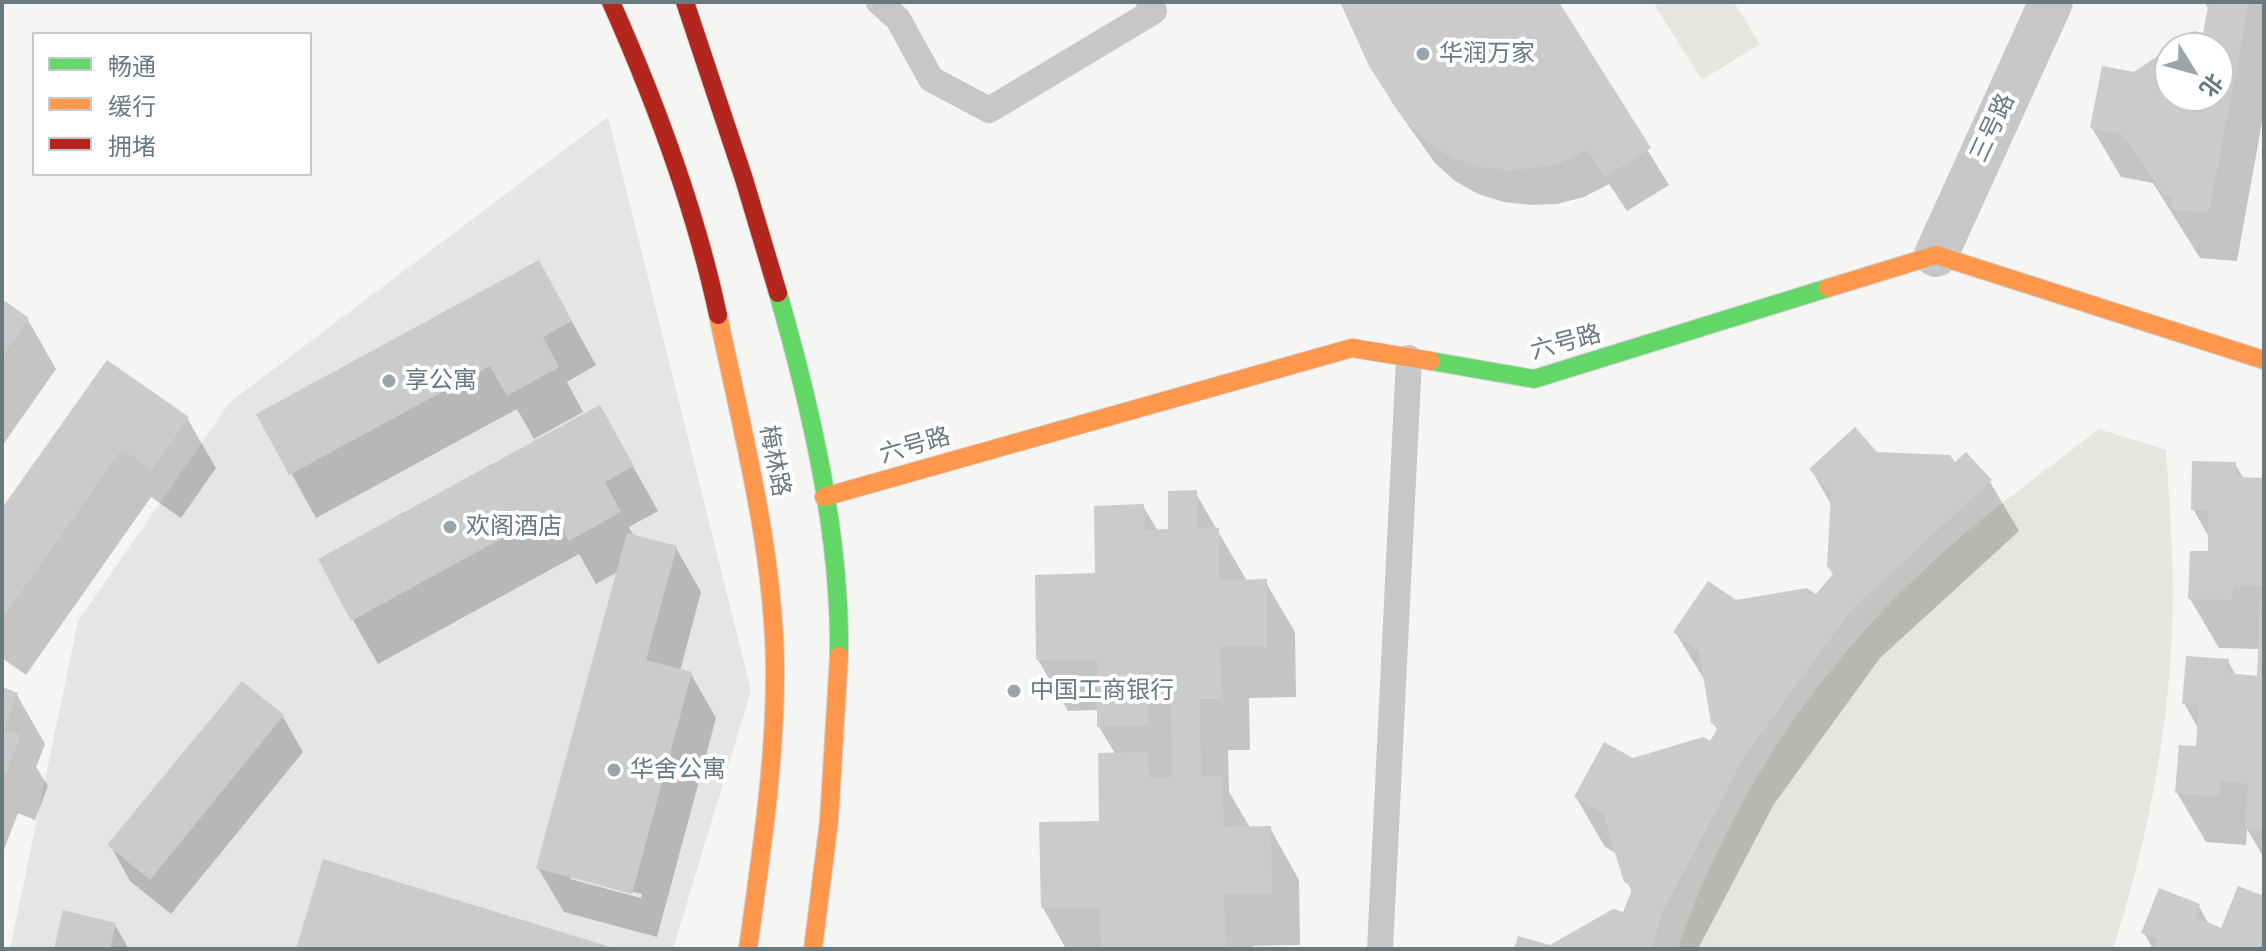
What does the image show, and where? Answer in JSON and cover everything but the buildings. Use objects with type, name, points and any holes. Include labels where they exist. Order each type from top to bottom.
[{"type":"main road","name":"梅林路","points":[[611,2],[630,13],[652,94],[708,267],[766,545],[775,663],[773,726],[769,798],[748,949]]},
{"type":"main road","name":"梅林路","points":[[685,2],[788,327],[824,497],[837,582],[839,680],[831,808],[813,949]]},
{"type":"main road","name":"六号路","points":[[824,497],[1352,348],[1534,379],[1936,255]]},
{"type":"main road","points":[[1936,255],[2264,360]]},
{"type":"street","name":"三号路","points":[[1936,255],[2051,2]]},
{"type":"lane","points":[[879,2],[898,19],[931,79],[989,110],[1154,11],[1149,2]]},
{"type":"lane","points":[[1380,949],[1409,358]]},
{"type":"shaded area","points":[[1653,2],[1734,2],[1760,44],[1702,80]]},
{"type":"shaded area","points":[[608,117],[751,691],[673,949],[10,949],[78,621],[230,402]]},
{"type":"shaded area","points":[[2099,429],[2166,450],[2172,564],[2169,673],[2160,753],[2145,832],[2113,949],[1678,949],[1699,892],[1753,783],[1821,683],[1860,636],[1946,550]]},
{"type":"traffic: fast","points":[[1431,361],[1534,379],[1828,288]]},
{"type":"traffic: fast","points":[[778,293],[802,381],[822,473],[835,565],[839,656]]},
{"type":"traffic: slow","points":[[1828,288],[1936,255],[2264,360]]},
{"type":"traffic: slow","points":[[718,315],[755,488],[773,620],[773,736],[748,949]]},
{"type":"traffic: slow","points":[[824,497],[1352,348],[1431,361]]},
{"type":"traffic: slow","points":[[813,949],[829,821],[839,656]]},
{"type":"traffic: jam","points":[[611,2],[673,156],[698,235],[718,315]]},
{"type":"traffic: jam","points":[[685,2],[778,293]]},
{"type":"place","name":"华润万家","points":[[1423,54]]},
{"type":"place","name":"享公寓","points":[[389,381]]},
{"type":"place","name":"欢阁酒店","points":[[450,527]]},
{"type":"place","name":"中国工商银行","points":[[1014,691]]},
{"type":"place","name":"华舍公寓","points":[[614,770]]}]
